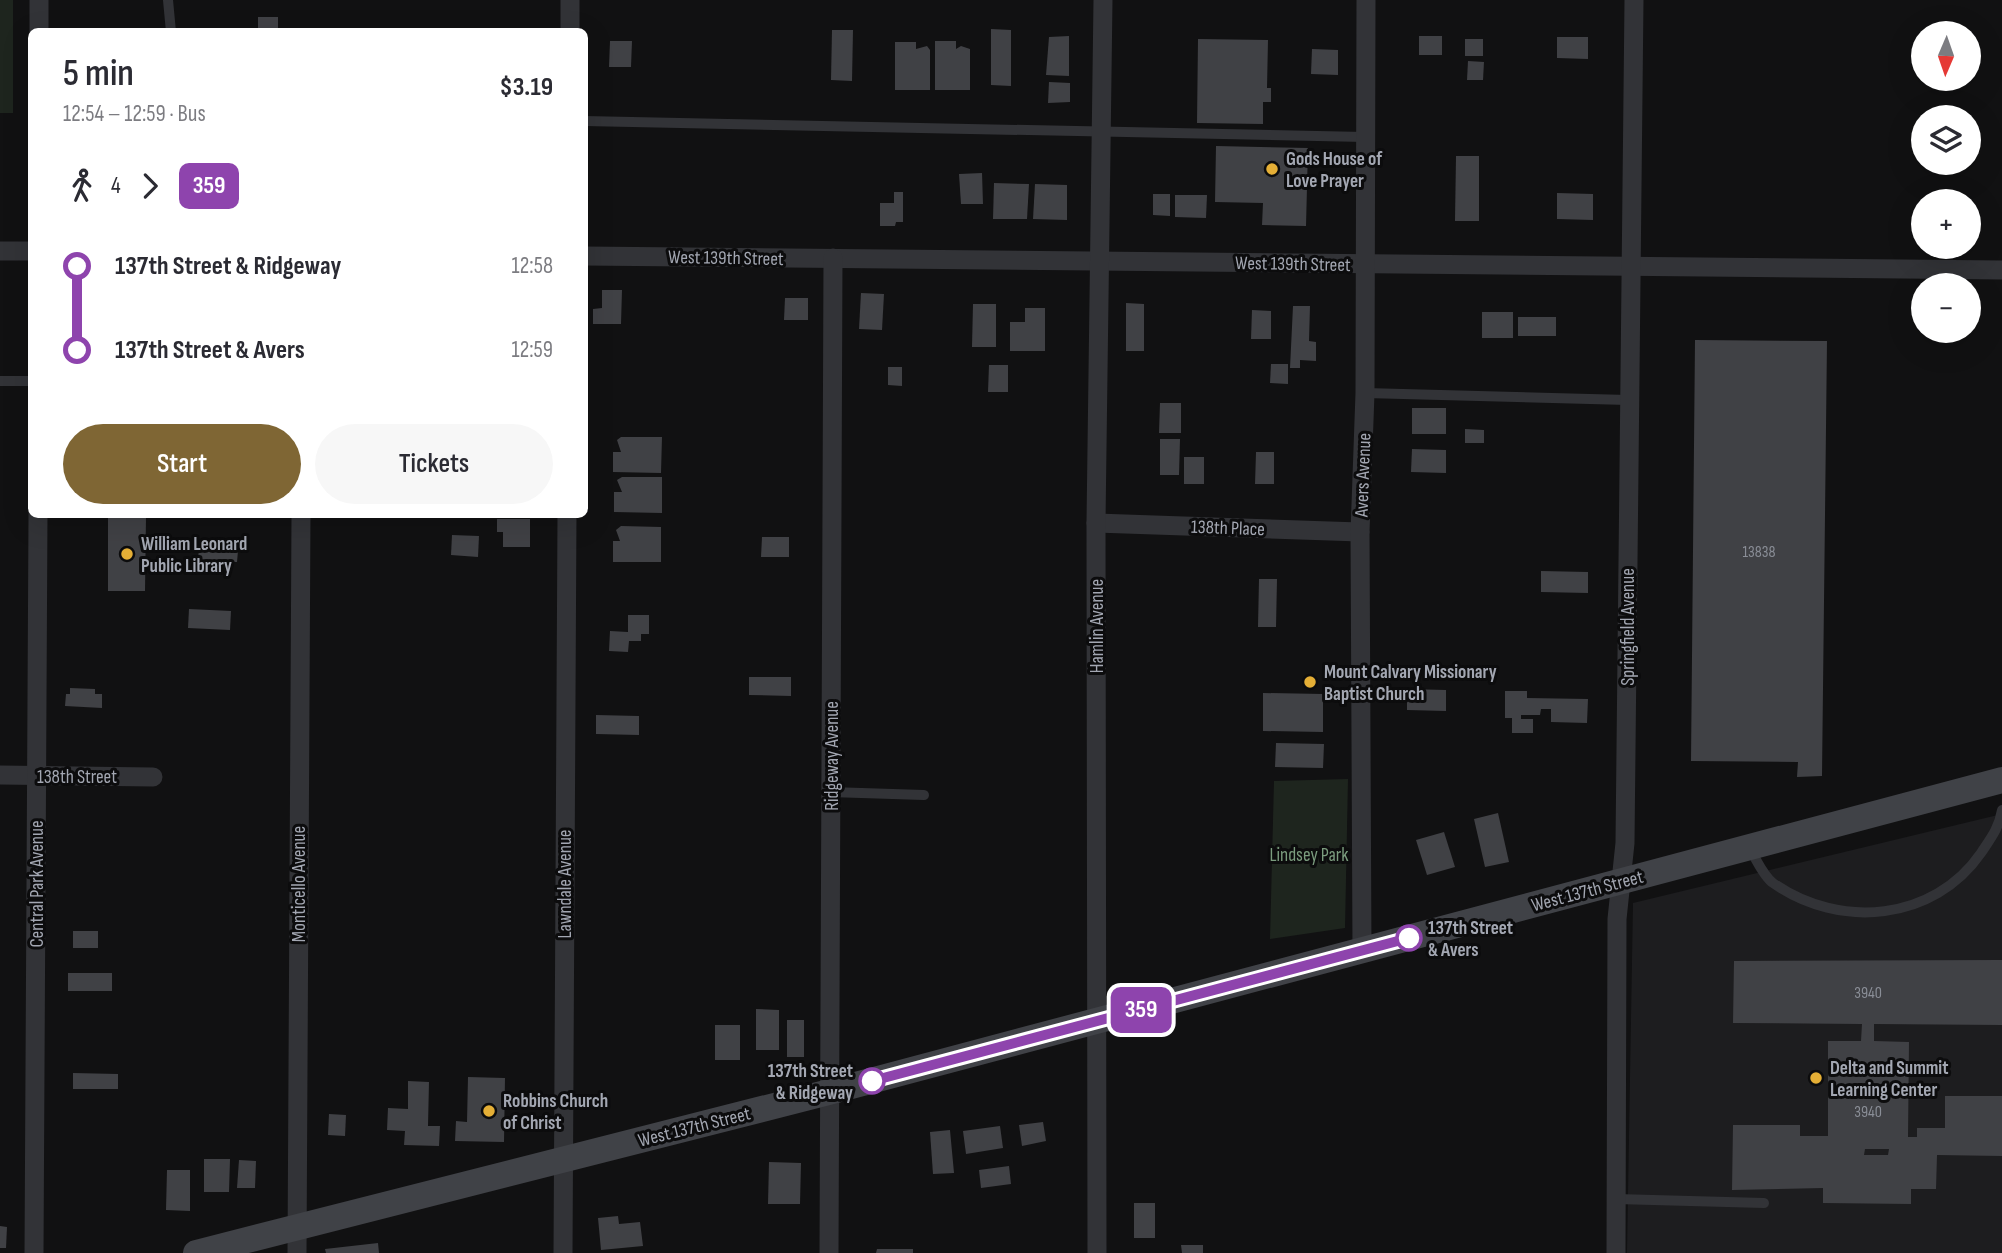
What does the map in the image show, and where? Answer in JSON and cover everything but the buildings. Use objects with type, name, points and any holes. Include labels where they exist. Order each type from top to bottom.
[{"type":"main road","name":"West 137th Street","points":[[196,1253],[297,1240],[563,1158],[1095,1023],[2002,780]]},
{"type":"street","points":[[39,0],[39,28]]},
{"type":"street","points":[[570,0],[570,28]]},
{"type":"street","name":"Hamlin Avenue","points":[[1097,1253],[1096,523],[1103,0]]},
{"type":"street","name":"Avers Avenue","points":[[1362,950],[1360,532],[1364,393],[1366,0]]},
{"type":"street","name":"Springfield Avenue","points":[[1616,1253],[1617,919],[1625,842],[1634,0]]},
{"type":"street","points":[[0,251],[28,251]]},
{"type":"street","name":"West 139th Street","points":[[588,256],[2002,270]]},
{"type":"street","name":"Ridgeway Avenue","points":[[829,1253],[833,258]]},
{"type":"street","name":"Central Park Avenue","points":[[34,1253],[38,518]]},
{"type":"street","name":"Monticello Avenue","points":[[297,1240],[301,518]]},
{"type":"street","name":"Lawndale Avenue","points":[[563,1253],[567,518]]},
{"type":"street","name":"138th Place","points":[[1096,523],[1360,532]]},
{"type":"street","name":"138th Street","points":[[0,775],[153,777]]},
{"type":"lane","points":[[168,0],[171,28]]},
{"type":"lane","points":[[588,121],[1365,137]]},
{"type":"lane","points":[[0,381],[28,381]]},
{"type":"lane","points":[[1364,393],[1628,400]]},
{"type":"lane","points":[[830,792],[924,795]]},
{"type":"lane","points":[[1749,847],[1770,881],[1809,903],[1858,912],[1902,911],[1942,893],[1974,864],[2000,826],[2002,810]]},
{"type":"lane","points":[[1616,1199],[1764,1203]]},
{"type":"shaded area","name":"Delta and Summit Learning Center","points":[[2002,814],[2002,1253],[1627,1253],[1633,903]]},
{"type":"green space","points":[[0,0],[13,0],[13,113],[0,113]]},
{"type":"green space","name":"Lindsey Park","points":[[1348,779],[1345,928],[1270,939],[1274,781]]},
{"type":"bus line","name":"359","points":[[872,1081],[1409,938]]},
{"type":"place","name":"Gods House of Love Prayer","points":[[1272,169]]},
{"type":"place","name":"William Leonard Public Library","points":[[127,554]]},
{"type":"place","name":"Mount Calvary Missionary Baptist Church","points":[[1310,682]]},
{"type":"place","name":"137th Street & Avers","points":[[1409,938]]},
{"type":"place","name":"Delta and Summit Learning Center","points":[[1816,1078]]},
{"type":"place","name":"137th Street & Ridgeway","points":[[872,1081]]},
{"type":"place","name":"Robbins Church of Christ","points":[[489,1111]]}]
